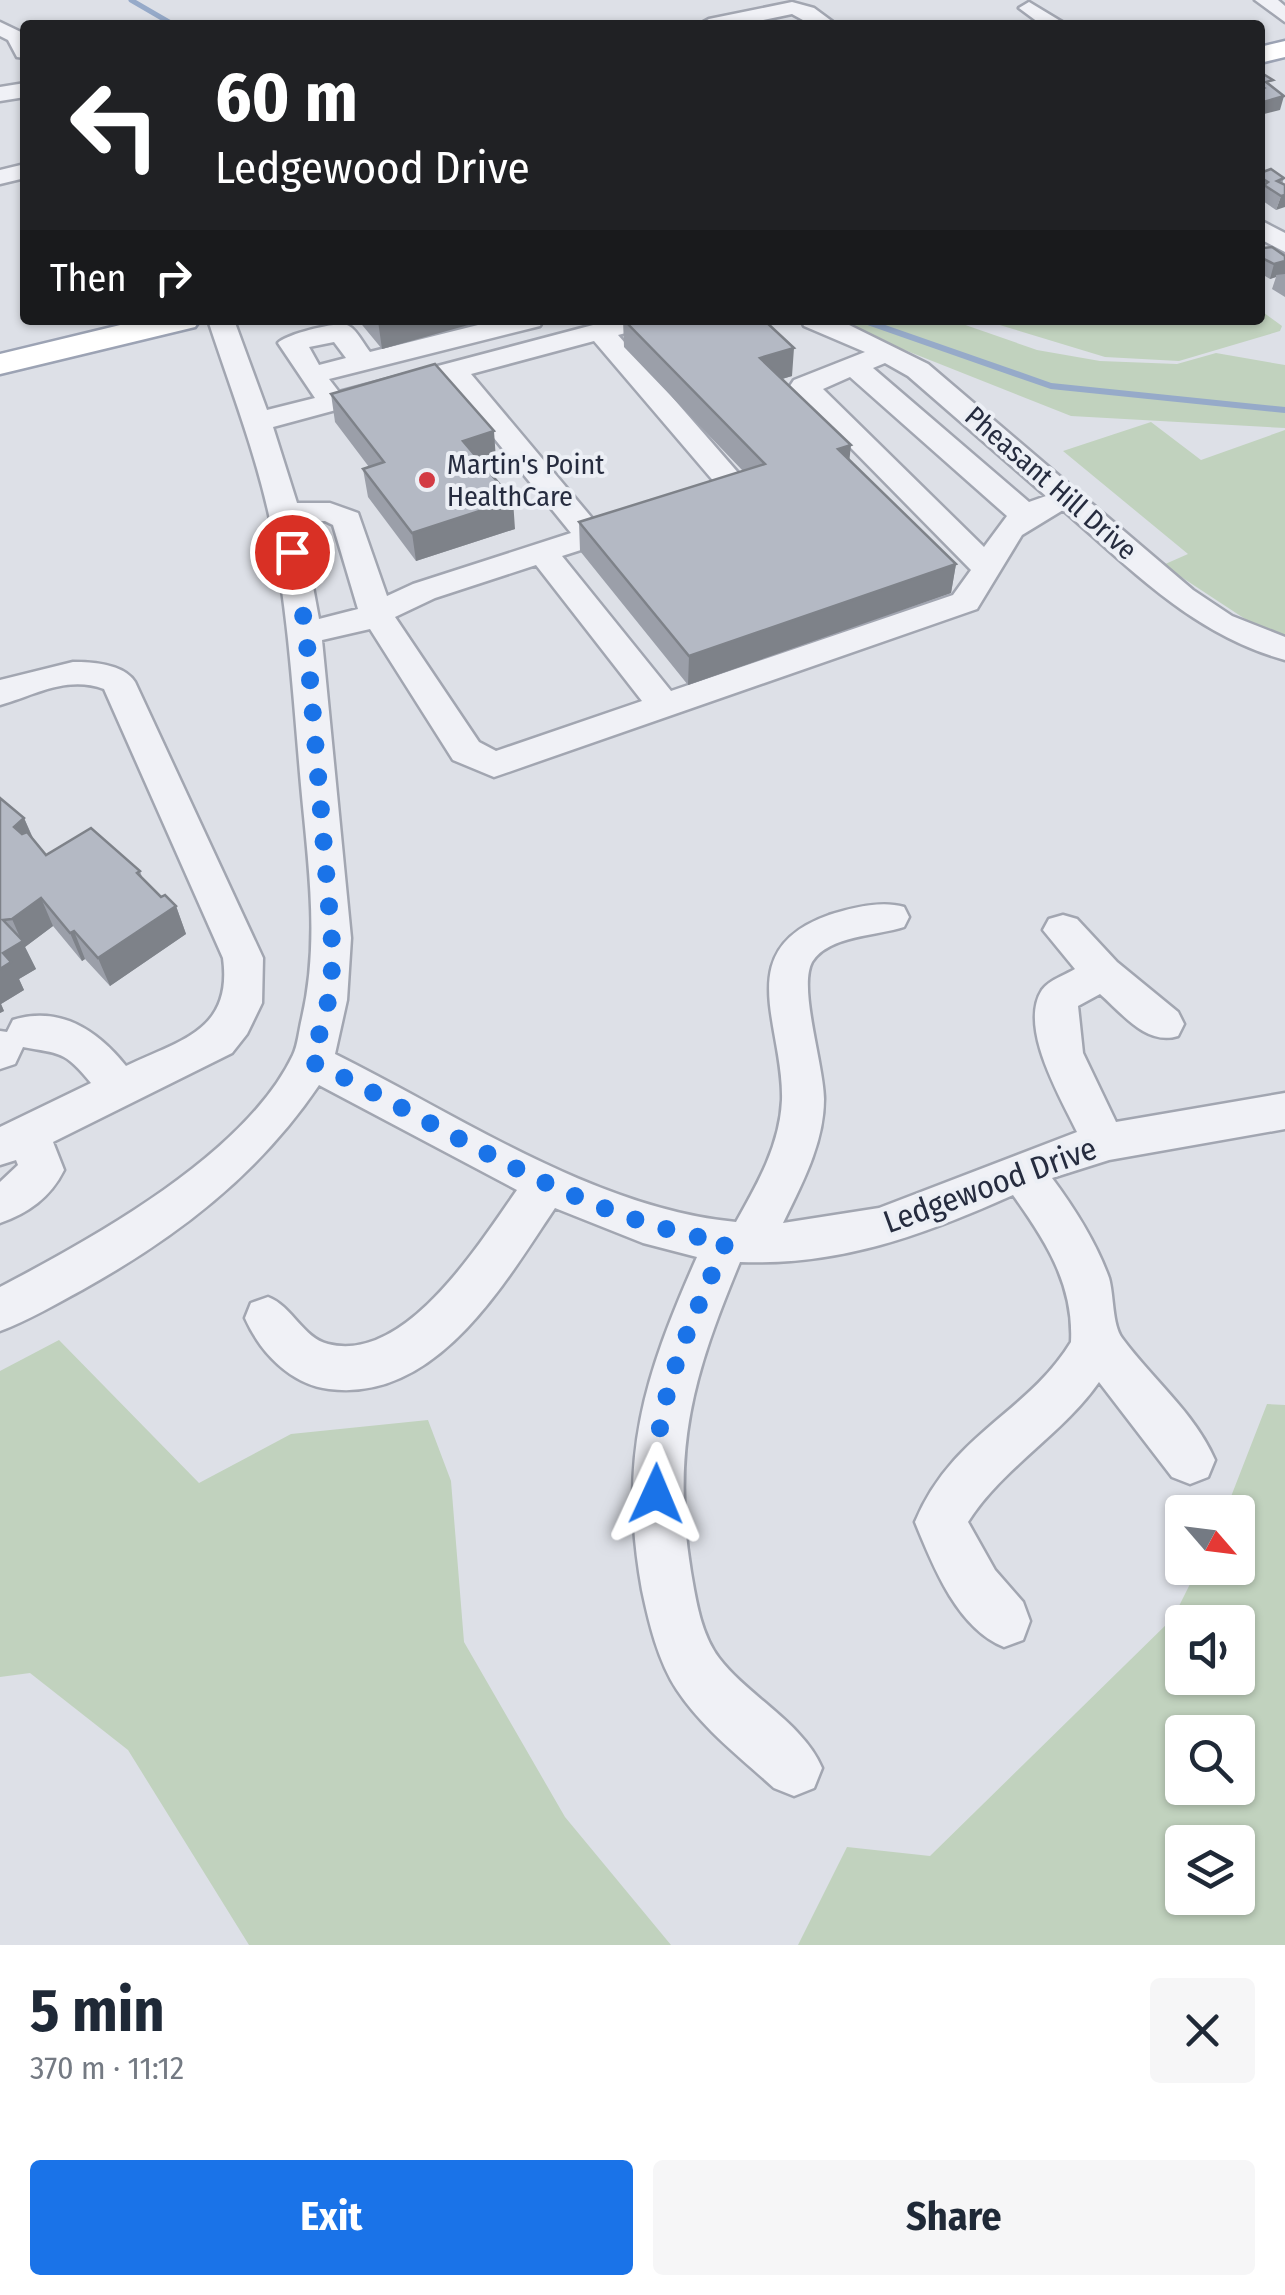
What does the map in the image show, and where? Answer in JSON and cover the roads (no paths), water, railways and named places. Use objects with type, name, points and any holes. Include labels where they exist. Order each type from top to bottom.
[{"type":"main road","points":[[0,364],[163,325]]},
{"type":"street","points":[[1265,0],[1285,16]]},
{"type":"street","points":[[733,20],[792,8],[819,20]]},
{"type":"street","points":[[1029,8],[1048,20]]},
{"type":"street","points":[[0,28],[16,36],[20,43]]},
{"type":"street","points":[[0,1310],[148,1228],[197,1194],[238,1157],[312,1062],[330,994],[333,954],[306,632],[284,513],[223,325]]},
{"type":"street","points":[[332,402],[312,374],[510,325]]},
{"type":"street","points":[[257,422],[626,325]]},
{"type":"street","name":"Pheasant Hill Drive","points":[[826,325],[888,352],[944,390],[1182,597],[1220,623],[1285,649]]},
{"type":"street","points":[[306,632],[361,621],[424,591],[725,493],[732,483],[601,332]]},
{"type":"street","points":[[888,352],[804,386],[986,567]]},
{"type":"street","points":[[854,366],[1025,514]]},
{"type":"street","points":[[453,370],[591,537]]},
{"type":"street","points":[[284,513],[330,512],[347,520],[376,614],[466,751],[494,765],[965,602],[977,588],[1004,534],[1025,514],[1069,498]]},
{"type":"street","points":[[543,553],[666,708]]},
{"type":"street","points":[[0,693],[68,672],[98,673],[118,682],[242,958],[247,978],[246,1000],[236,1022],[205,1048],[121,1090],[11,1135],[42,1170],[19,1194],[0,1204]]},
{"type":"street","points":[[794,1768],[693,1668],[669,1595],[657,1526],[654,1461],[662,1402],[737,1242],[770,1202],[796,1142],[803,1100],[786,970],[796,951],[832,929],[890,917]]},
{"type":"street","points":[[1064,930],[1103,973],[1163,1024]]},
{"type":"street","points":[[1103,973],[1060,997],[1054,1018],[1056,1038],[1104,1142]]},
{"type":"street","points":[[10,1044],[45,1030],[71,1036],[90,1052],[121,1090]]},
{"type":"street","name":"Ledgewood Drive","points":[[312,1062],[548,1182],[655,1226],[737,1242],[795,1240],[877,1228],[957,1201],[1104,1142],[1285,1111]]},
{"type":"street","points":[[1004,1621],[976,1589],[940,1522],[959,1485],[995,1447],[1061,1392],[1095,1342],[1086,1271],[1022,1172]]},
{"type":"street","points":[[268,1318],[286,1340],[316,1364],[354,1370],[388,1362],[412,1349],[474,1284],[548,1182]]},
{"type":"street","points":[[1095,1342],[1150,1403],[1190,1460]]},
{"type":"waterway","points":[[131,0],[165,20]]},
{"type":"waterway","points":[[876,325],[1051,386],[1285,410]]},
{"type":"place","name":"Martin's Point HealthCare","points":[[427,480]]}]
